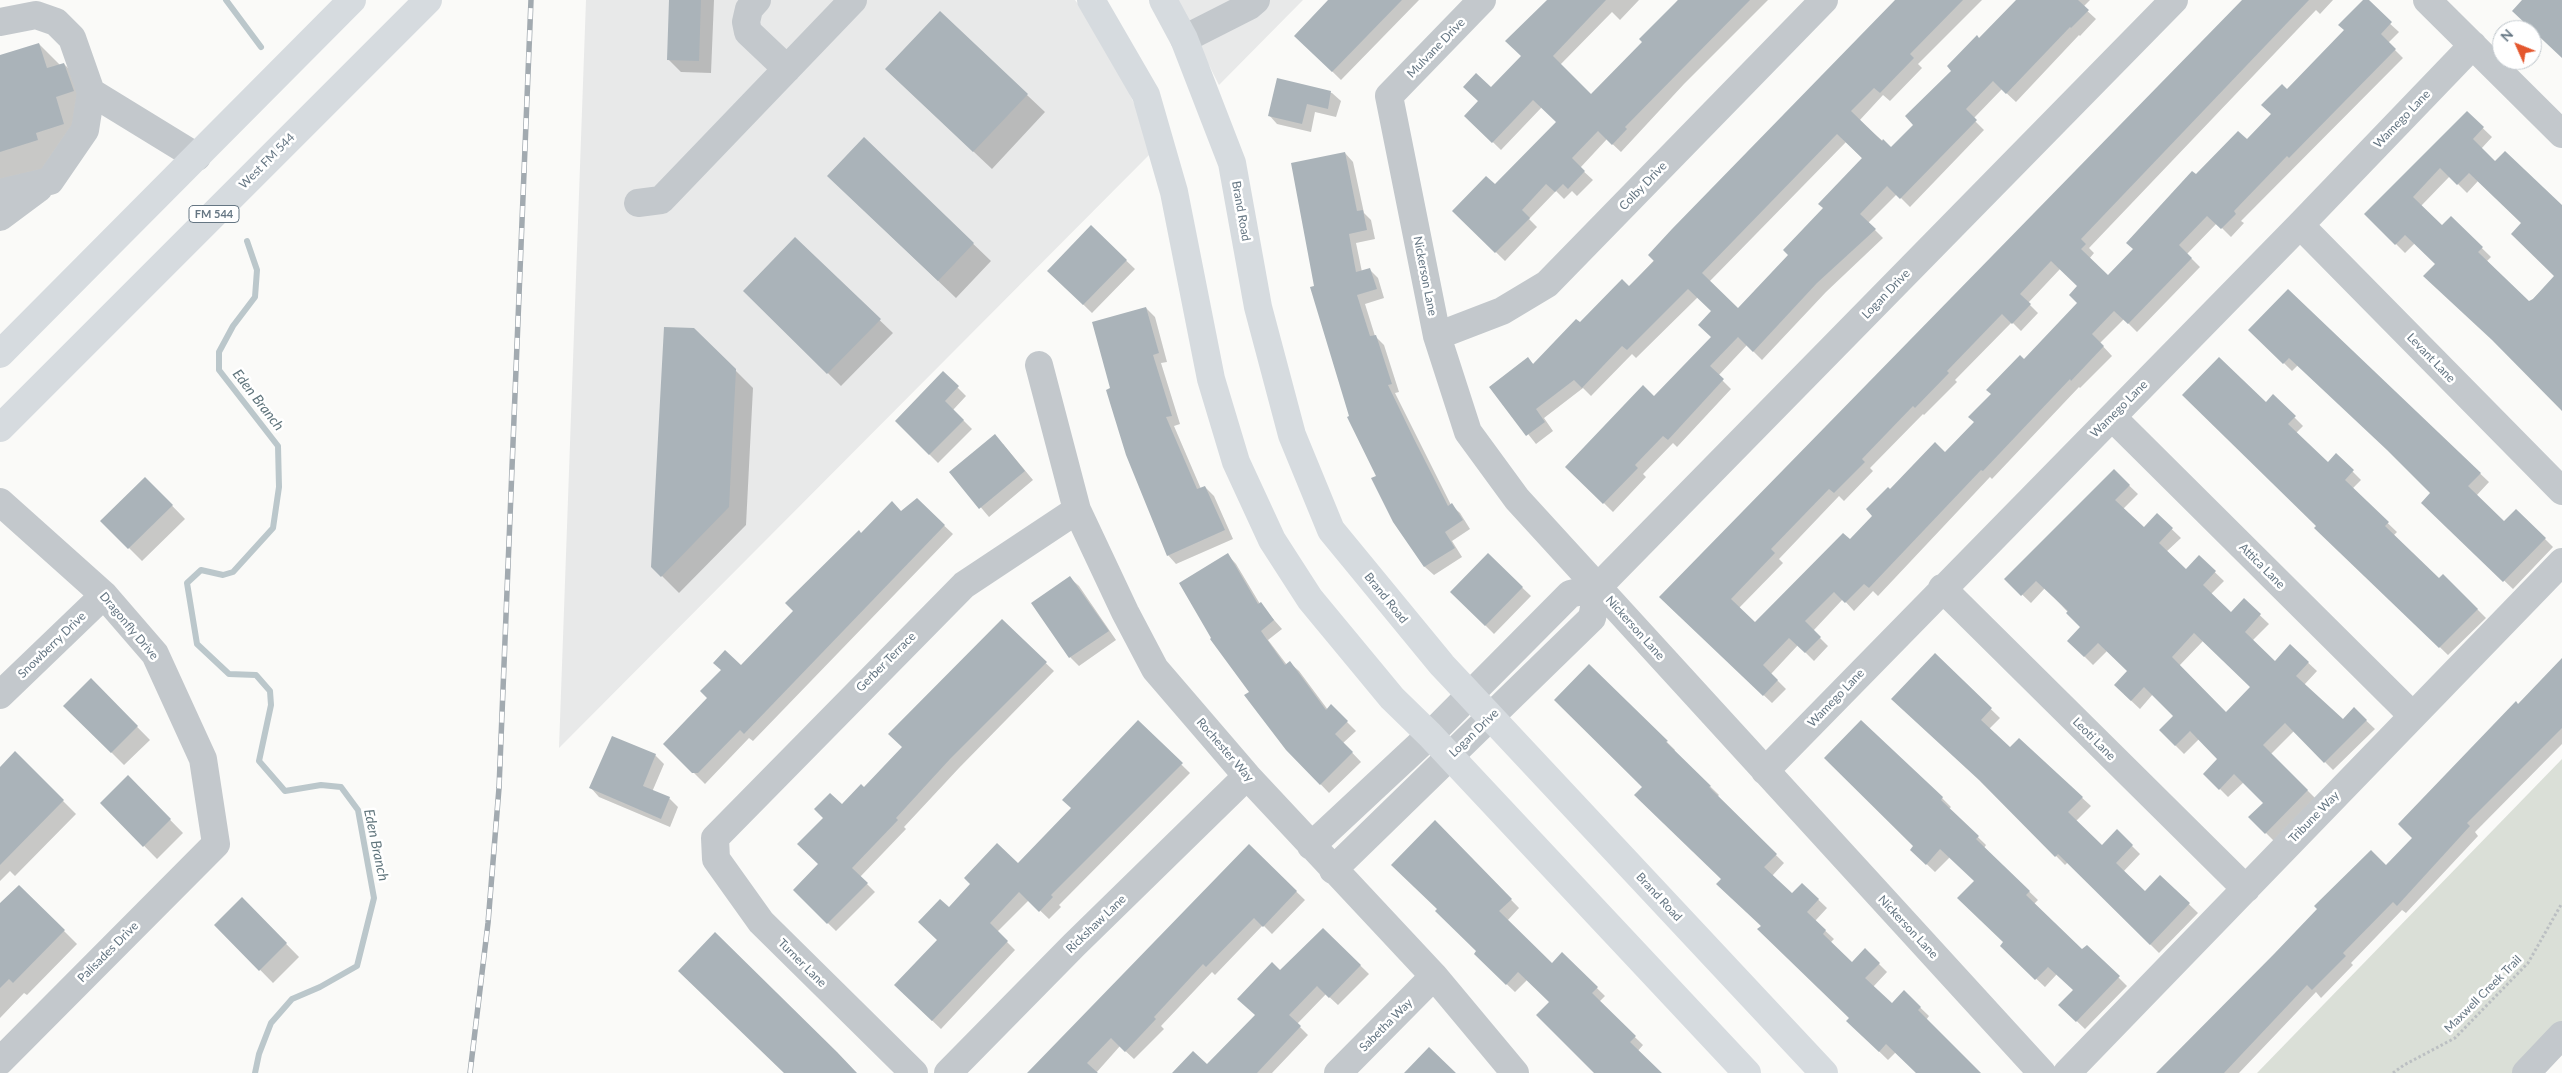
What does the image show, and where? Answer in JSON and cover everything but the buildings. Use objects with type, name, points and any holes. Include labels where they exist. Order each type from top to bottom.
[{"type":"main road","points":[[0,354],[352,0]]},
{"type":"main road","name":"West FM 544","points":[[0,428],[428,0]]},
{"type":"main road","points":[[1091,0],[1146,96],[1174,192],[1211,379],[1236,462],[1272,540],[1310,599],[1392,698],[1450,756],[1747,1073]]},
{"type":"main road","name":"Brand Road","points":[[1162,0],[1184,39],[1232,163],[1258,307],[1289,426],[1331,530],[1442,665],[1470,696],[1824,1073]]},
{"type":"street","points":[[757,0],[748,9],[746,22],[748,32],[786,69]]},
{"type":"street","points":[[638,203],[661,200],[853,0]]},
{"type":"street","points":[[1184,39],[1249,6],[1256,0]]},
{"type":"street","name":"Mulvane Drive","points":[[1389,96],[1482,0]]},
{"type":"street","name":"Colby Drive","points":[[1437,336],[1502,310],[1547,284],[1824,0]]},
{"type":"street","name":"Logan Drive","points":[[1333,870],[1592,618],[1598,587],[2174,0]]},
{"type":"street","points":[[2427,0],[2562,134]]},
{"type":"street","points":[[0,22],[36,15],[56,22],[72,38],[91,92],[85,130],[50,181],[0,217]]},
{"type":"street","name":"Wamego Lane","points":[[1764,771],[2300,225],[2473,45]]},
{"type":"street","points":[[91,92],[197,157]]},
{"type":"street","name":"Nickerson Lane","points":[[1389,96],[1437,336],[1468,432],[1517,500],[2042,1073]]},
{"type":"street","points":[[0,193],[50,181]]},
{"type":"street","name":"Levant Lane","points":[[2300,225],[2562,491]]},
{"type":"street","name":"Rochester Way","points":[[1040,366],[1077,510],[1125,612],[1155,669],[1247,776],[1434,976],[1515,1073]]},
{"type":"street","name":"Attica Lane","points":[[2112,417],[2412,715]]},
{"type":"street","name":"Dragonfly Drive","points":[[0,502],[104,595],[156,654],[203,759],[216,844]]},
{"type":"street","name":"Gerber Terrace","points":[[714,838],[964,585],[1077,510]]},
{"type":"street","name":"Tribune Way","points":[[2067,1073],[2562,562]]},
{"type":"street","points":[[1311,846],[1430,735],[1570,594],[1598,587]]},
{"type":"street","name":"Leoti Lane","points":[[1942,588],[2246,889]]},
{"type":"street","name":"Snowberry Drive","points":[[0,695],[104,595]]},
{"type":"street","name":"Rickshaw Lane","points":[[948,1073],[1074,945],[1247,776]]},
{"type":"street","name":"Turner Lane","points":[[714,838],[716,859],[761,922],[914,1073]]},
{"type":"street","name":"Palisades Drive","points":[[0,1061],[216,844]]},
{"type":"street","name":"Sabetha Way","points":[[1338,1073],[1434,976]]},
{"type":"street","points":[[2526,1073],[2562,1035]]},
{"type":"path","name":"Maxwell Creek Trail","points":[[2393,1073],[2404,1065],[2455,1038],[2528,963],[2562,903]]},
{"type":"shaded area","points":[[586,0],[1075,0],[1104,38],[1155,149],[559,748]]},
{"type":"shaded area","points":[[1176,0],[1303,0],[1219,85]]},
{"type":"shaded area","points":[[2562,759],[2562,1023],[2513,1073],[2257,1073]]},
{"type":"waterway","name":"Eden Branch","points":[[226,0],[261,47]]},
{"type":"waterway","name":"Eden Branch","points":[[247,241],[257,270],[255,297],[233,326],[219,352],[219,370],[278,446],[279,487],[273,528],[233,572],[223,575],[201,570],[187,583],[197,644],[229,674],[256,675],[270,691],[271,705],[259,761],[285,791],[321,785],[341,787],[358,810],[374,898],[357,966],[320,987],[292,999],[271,1023],[259,1054],[255,1073]]},
{"type":"railway","points":[[470,1073],[488,923],[499,788],[531,0]]}]
